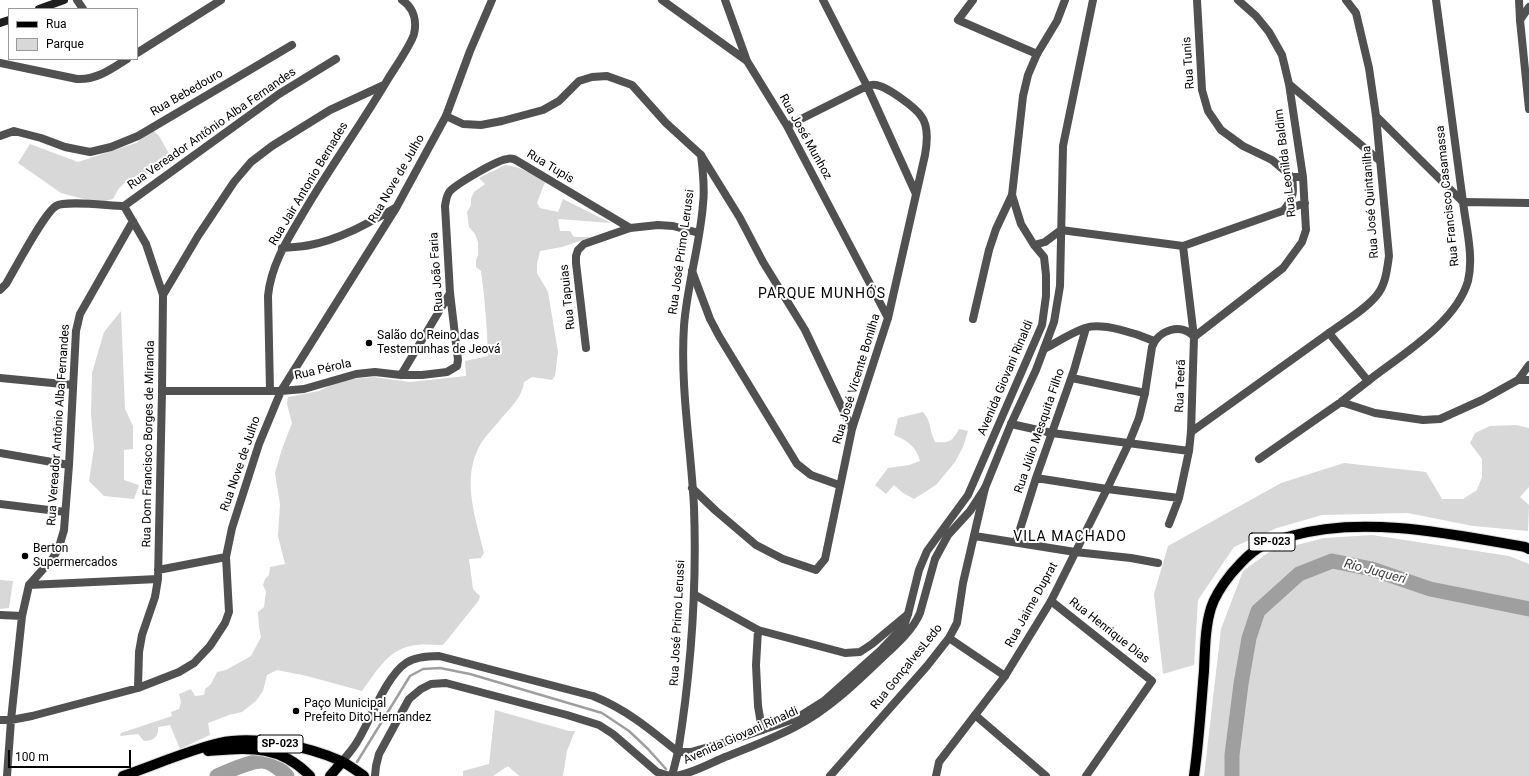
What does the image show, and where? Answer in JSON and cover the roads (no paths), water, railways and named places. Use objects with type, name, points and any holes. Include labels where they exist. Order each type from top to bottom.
[{"type":"main road","points":[[42,8],[64,0]]},
{"type":"main road","name":"SP-023","points":[[1194,776],[1199,744],[1206,631],[1211,608],[1220,587],[1238,565],[1257,549],[1276,540],[1311,530],[1364,527],[1416,530],[1470,537],[1529,549]]},
{"type":"main road","name":"SP-023","points":[[123,776],[219,743],[242,741],[273,742],[304,749],[342,762],[364,776]]},
{"type":"main road","name":"SP-023","points":[[190,753],[247,749],[269,751],[286,757],[310,776]]},
{"type":"main road","points":[[330,776],[342,762]]},
{"type":"street","points":[[138,52],[221,0]]},
{"type":"street","points":[[492,0],[470,51],[446,116],[463,124],[481,125],[543,110],[559,101],[579,81],[592,77],[607,76],[632,85],[666,123],[701,155],[740,218],[763,262],[805,330],[852,429]]},
{"type":"street","name":"Rua José Munhoz","points":[[662,0],[747,61],[787,126],[888,318]]},
{"type":"street","points":[[725,0],[747,61]]},
{"type":"street","points":[[823,0],[867,86],[916,194]]},
{"type":"street","points":[[973,0],[958,20],[1037,54]]},
{"type":"street","name":"Avenida Giovani Rinaldi","points":[[678,752],[691,752],[797,718],[824,701],[881,650],[904,623],[908,614],[919,570],[927,551],[940,531],[956,512],[970,490],[1042,325],[1046,296],[1044,257],[1034,245],[1021,224],[1012,195],[1023,96],[1028,76],[1037,54],[1058,21],[1065,0]]},
{"type":"street","name":"Avenida Giovani Rinaldi","points":[[676,776],[757,744],[795,727],[818,713],[832,703],[892,649],[919,616],[935,559],[948,535],[970,511],[984,491],[1011,424],[1036,370],[1054,322],[1060,286],[1063,146],[1092,0]]},
{"type":"street","name":"Rua Tunis","points":[[1197,0],[1202,90],[1208,111],[1221,130],[1243,146],[1272,160],[1292,177]]},
{"type":"street","name":"Rua Leonilda Baldim","points":[[1194,337],[1283,268],[1302,242],[1306,230],[1303,177],[1289,84],[1282,55],[1269,32],[1256,16],[1238,0]]},
{"type":"street","name":"Rua José Quintanilha","points":[[1191,432],[1363,308],[1378,294],[1385,280],[1389,256],[1376,116],[1369,68],[1361,30],[1356,12],[1346,0]]},
{"type":"street","name":"Rua Francisco Casamassa","points":[[1259,459],[1341,402],[1437,328],[1454,309],[1468,281],[1469,251],[1436,0]]},
{"type":"street","points":[[1520,0],[1520,20],[1529,109]]},
{"type":"street","name":"Rua Jair Antonio Bernades","points":[[270,390],[269,283],[282,248],[414,36],[416,24],[413,13],[405,2]]},
{"type":"street","points":[[1520,20],[1529,7]]},
{"type":"street","name":"Rua Bebedouro","points":[[0,136],[14,131],[41,138],[65,147],[90,152],[111,147],[138,136],[292,45]]},
{"type":"street","name":"Rua Vereador Antônio Alba Fernandes","points":[[124,206],[279,94],[336,60]]},
{"type":"street","points":[[0,63],[88,80],[101,75],[117,62]]},
{"type":"street","points":[[163,295],[198,236],[234,182],[251,162],[272,146],[330,110],[385,84]]},
{"type":"street","name":"Rua José Vicente Bonilha","points":[[692,488],[756,546],[783,559],[816,570],[825,559],[839,485],[852,429],[888,318],[927,145],[925,124],[922,116],[887,88],[874,84],[867,86]]},
{"type":"street","points":[[1289,84],[1380,161]]},
{"type":"street","points":[[787,126],[867,86]]},
{"type":"street","name":"Rua Nove de Julho","points":[[0,720],[11,720],[138,688],[178,672],[194,663],[210,646],[225,623],[229,612],[226,558],[232,528],[259,444],[281,391],[396,208],[446,116]]},
{"type":"street","points":[[1376,116],[1463,202],[1529,203]]},
{"type":"street","name":"Rua José Primo Lerussi","points":[[671,776],[678,752],[685,709],[694,595],[692,488],[684,383],[684,326],[704,203],[701,155]]},
{"type":"street","name":"Rua Tupis","points":[[445,206],[446,198],[450,191],[464,180],[508,158],[514,159],[630,228]]},
{"type":"street","points":[[1283,210],[1291,201],[1294,191],[1292,177],[1303,177]]},
{"type":"street","points":[[973,319],[989,250],[996,230],[1012,195]]},
{"type":"street","points":[[0,290],[6,284],[47,215],[56,206],[67,203],[124,206]]},
{"type":"street","points":[[1034,245],[1046,242],[1061,230],[1183,246],[1305,203]]},
{"type":"street","name":"Rua Dom Francisco Borges de Miranda","points":[[124,206],[146,244],[163,295],[158,574],[155,597],[142,635],[139,652],[138,688]]},
{"type":"street","name":"Rua João Faria","points":[[445,206],[450,293],[458,360]]},
{"type":"street","points":[[282,248],[310,246],[330,240],[356,230],[396,208]]},
{"type":"street","name":"Rua Vereador Antônio Alba Fernandes","points":[[29,584],[53,558],[60,547],[64,530],[76,331],[80,314],[133,221]]},
{"type":"street","name":"Rua Tapuias","points":[[586,348],[576,256],[578,250],[584,244],[630,228],[666,226],[700,232]]},
{"type":"street","name":"Rua Teerã","points":[[1169,524],[1179,498],[1189,451],[1191,432],[1194,337],[1183,246]]},
{"type":"street","points":[[692,271],[718,336],[797,464],[811,475],[839,485]]},
{"type":"street","points":[[401,376],[450,293]]},
{"type":"street","points":[[1044,349],[1086,328],[1108,328],[1154,340],[1170,330],[1182,329],[1190,332],[1194,337]]},
{"type":"street","name":"Rua Júlio Mesquita Filho","points":[[1016,542],[1036,478],[1072,378],[1086,328]]},
{"type":"street","points":[[1329,333],[1368,380]]},
{"type":"street","name":"Rua Jaime Duprat","points":[[936,776],[939,762],[1005,676],[1051,600],[1107,490],[1139,418],[1154,340]]},
{"type":"street","name":"Rua Pérola","points":[[162,391],[281,391],[316,386],[356,374],[375,372],[401,376],[447,372],[457,366],[458,360]]},
{"type":"street","points":[[1341,402],[1375,413],[1433,421],[1448,417],[1518,380],[1529,365]]},
{"type":"street","points":[[0,378],[73,385]]},
{"type":"street","points":[[1072,378],[1145,393]]},
{"type":"street","points":[[1518,380],[1529,380]]},
{"type":"street","points":[[1011,424],[1052,433],[1189,451]]},
{"type":"street","points":[[0,453],[69,465]]},
{"type":"street","points":[[979,470],[983,468],[988,469],[990,472],[990,477]]},
{"type":"street","points":[[1036,478],[1107,490],[1179,498]]},
{"type":"street","points":[[970,490],[971,495],[975,498],[984,491]]},
{"type":"street","name":"Rua GonçalvesLedo","points":[[830,776],[927,666],[949,638],[958,623],[963,583],[975,536],[984,491]]},
{"type":"street","points":[[0,504],[65,512]]},
{"type":"street","points":[[975,536],[1075,552],[1131,558],[1158,563]]},
{"type":"street","points":[[7,776],[11,720],[22,616],[29,584],[158,574],[226,558]]},
{"type":"street","points":[[694,595],[758,630],[853,653],[860,652],[872,644],[908,614],[919,616]]},
{"type":"street","name":"Rua Henrique Dias","points":[[1051,600],[1152,681],[1086,776]]},
{"type":"street","points":[[0,615],[22,616]]},
{"type":"street","points":[[758,630],[756,665],[758,706],[762,730]]},
{"type":"street","points":[[949,638],[1005,676]]},
{"type":"street","points":[[342,762],[356,744],[395,673],[406,663],[421,657],[431,656],[439,656],[593,696],[612,704],[645,725],[678,752]]},
{"type":"street","points":[[375,776],[379,754],[409,699],[421,689],[431,684],[446,683],[567,714],[599,726],[613,734],[657,772],[671,776]]},
{"type":"street","points":[[975,716],[1046,776]]},
{"type":"waterway","name":"Rio Juqueri","points":[[1232,776],[1232,755],[1241,684],[1249,638],[1258,611],[1299,574],[1332,561],[1372,569],[1430,589],[1529,609]]},
{"type":"waterway","points":[[357,762],[410,676],[423,669],[440,668],[470,674],[602,713],[629,731],[666,769]]},
{"type":"waterway","name":"Rio Juqueri","points":[[217,776],[233,769],[259,761],[273,765],[287,776]]},
{"type":"place","name":"Salão do Reino das Testemunhas de Jeová","points":[[369,343]]},
{"type":"place","name":"Berton Supermercados","points":[[25,556]]},
{"type":"place","name":"Paço Municipal Prefeito Dito Hernandez","points":[[296,711]]},
{"type":"district","name":"PARQUE MUNHÓS","points":[[822,294]]},
{"type":"district","name":"VILA MACHADO","points":[[1070,537]]}]
